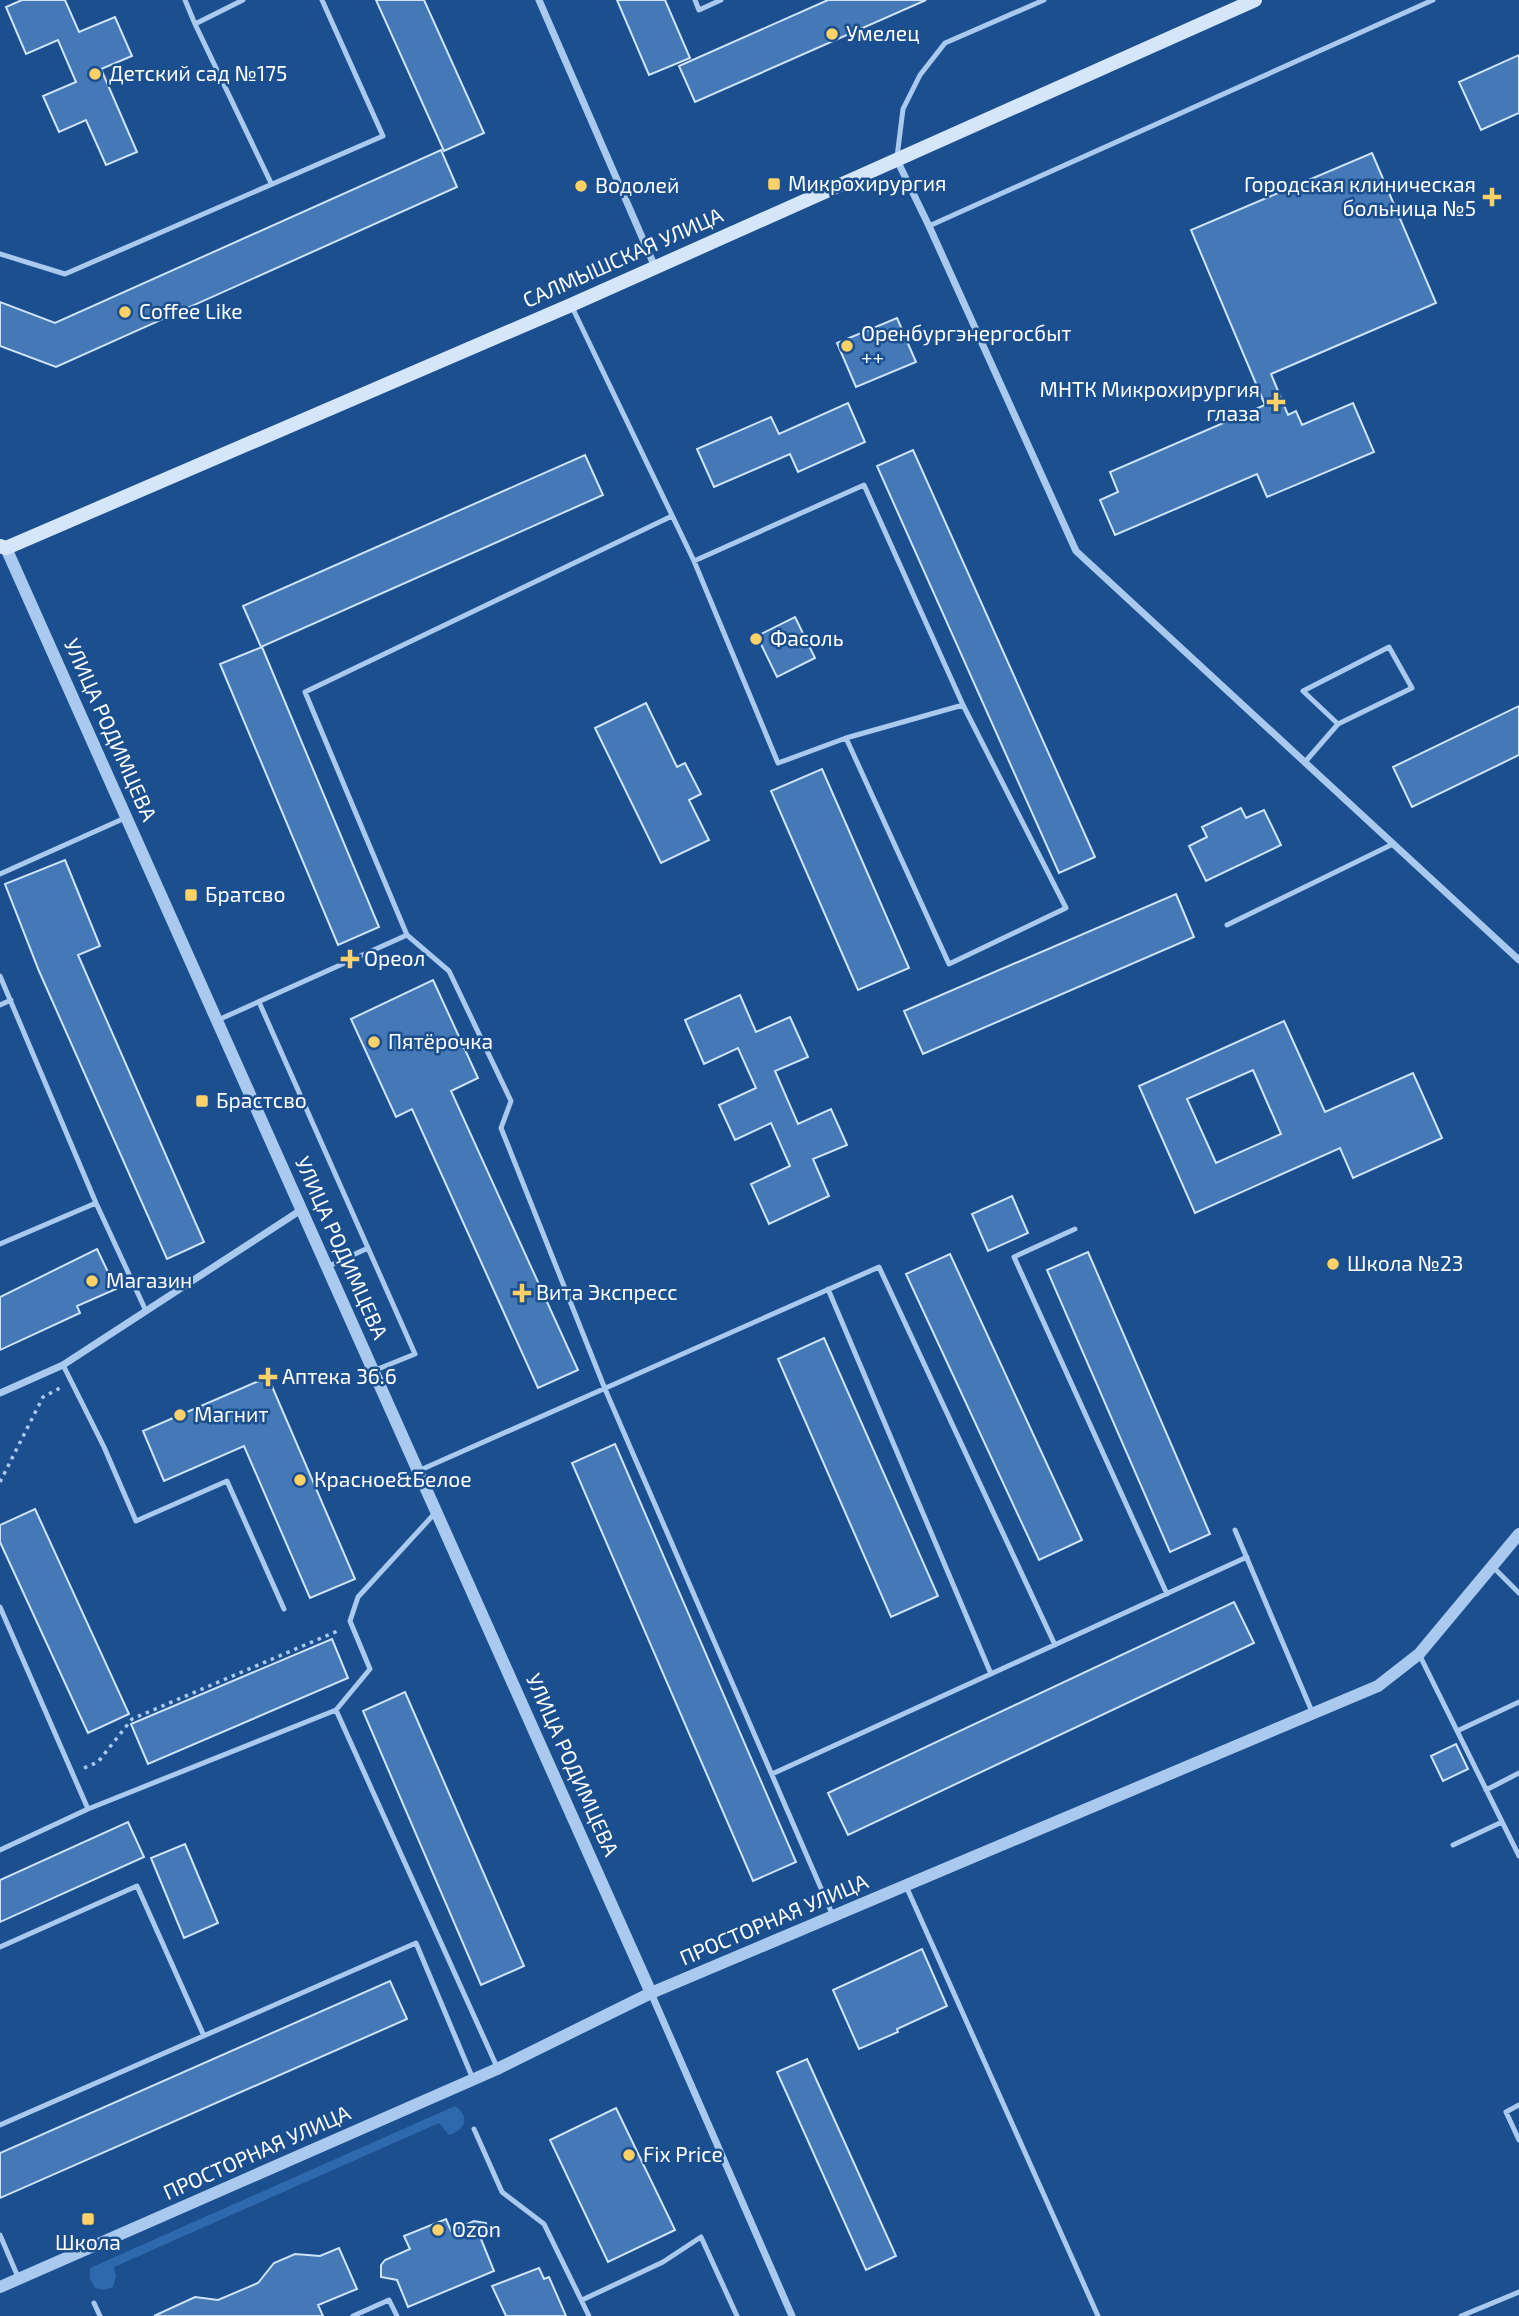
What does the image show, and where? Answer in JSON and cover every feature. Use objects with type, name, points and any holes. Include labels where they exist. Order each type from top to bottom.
[{"type":"main road","name":"САЛМЫШСКАЯ УЛИЦА","points":[[3,547],[571,304],[1255,0]]},
{"type":"street","points":[[539,0],[655,267]]},
{"type":"street","points":[[897,160],[1076,551],[1519,960]]},
{"type":"street","name":"УЛИЦА РОДИМЦЕВА","points":[[3,547],[651,1993],[792,2316]]},
{"type":"street","points":[[0,1393],[62,1365],[301,1210]]},
{"type":"street","name":"ПРОСТОРНАЯ УЛИЦА","points":[[0,2287],[473,2080],[651,1993],[1378,1686],[1419,1654],[1519,1534]]},
{"type":"lane","points":[[185,0],[271,183]]},
{"type":"lane","points":[[195,24],[243,0]]},
{"type":"lane","points":[[0,254],[65,274],[383,135],[322,0]]},
{"type":"lane","points":[[695,0],[699,10],[721,0]]},
{"type":"lane","points":[[897,160],[903,109],[920,75],[945,43],[1044,0]]},
{"type":"lane","points":[[929,226],[1433,0]]},
{"type":"lane","points":[[571,304],[694,561],[778,763],[846,738],[963,705]]},
{"type":"lane","points":[[694,561],[864,485],[963,705],[1066,908],[949,964],[846,738]]},
{"type":"lane","points":[[672,516],[305,692],[407,936],[449,971],[511,1101],[501,1128],[605,1389],[833,1916]]},
{"type":"lane","points":[[1304,762],[1338,724],[1412,688],[1389,647],[1303,691],[1338,724]]},
{"type":"lane","points":[[0,874],[126,818]]},
{"type":"lane","points":[[1227,925],[1393,844]]},
{"type":"lane","points":[[217,1021],[407,936]]},
{"type":"lane","points":[[0,976],[96,1203],[146,1311]]},
{"type":"lane","points":[[0,1005],[11,1000]]},
{"type":"lane","points":[[259,1002],[415,1354],[373,1371]]},
{"type":"lane","points":[[0,1244],[96,1203]]},
{"type":"lane","points":[[1075,1229],[1014,1257],[1167,1594]]},
{"type":"lane","points":[[327,1267],[368,1248]]},
{"type":"lane","points":[[418,1471],[879,1266],[1055,1645]]},
{"type":"lane","points":[[828,1289],[992,1674]]},
{"type":"lane","points":[[62,1365],[104,1447],[136,1521],[228,1481],[284,1609]]},
{"type":"lane","points":[[0,1850],[88,1809],[336,1710],[370,1669],[350,1621],[358,1597],[436,1512]]},
{"type":"lane","points":[[1236,1530],[1313,1714]]},
{"type":"lane","points":[[772,1774],[1247,1557]]},
{"type":"lane","points":[[1492,1566],[1519,1593]]},
{"type":"lane","points":[[0,1607],[88,1809]]},
{"type":"lane","points":[[1419,1654],[1502,1822],[1516,1842],[1519,1856]]},
{"type":"lane","points":[[1457,1731],[1519,1702]]},
{"type":"lane","points":[[336,1710],[497,2069]]},
{"type":"lane","points":[[1486,1790],[1519,1773]]},
{"type":"lane","points":[[1453,1846],[1502,1822]]},
{"type":"lane","points":[[0,1948],[137,1886],[204,2036]]},
{"type":"lane","points":[[906,1886],[1098,2316]]},
{"type":"lane","points":[[0,2125],[416,1943],[473,2080]]},
{"type":"lane","points":[[1519,2105],[1506,2112],[1519,2140]]},
{"type":"lane","points":[[474,2129],[502,2192],[544,2224],[589,2316]]},
{"type":"lane","points":[[0,2235],[19,2279]]},
{"type":"lane","points":[[582,2300],[663,2262],[701,2237],[737,2316]]},
{"type":"lane","points":[[1461,2316],[1519,2292]]},
{"type":"lane","points":[[353,2316],[389,2300],[397,2316]]},
{"type":"lane","points":[[94,2303],[100,2316]]},
{"type":"path","points":[[0,1482],[43,1397],[71,1382]]},
{"type":"path","points":[[72,1772],[98,1762],[132,1719],[352,1625]]},
{"type":"shaded area","points":[[455,2106],[463,2114],[464,2122],[455,2133],[449,2135],[439,2123],[114,2267],[116,2277],[113,2287],[104,2290],[95,2288],[90,2279],[90,2268]]},
{"type":"building","points":[[22,0],[65,0],[79,32],[115,17],[132,56],[101,69],[137,152],[106,165],[86,120],[59,132],[43,96],[76,82],[58,40],[26,54],[6,7]]},
{"type":"building","points":[[376,0],[424,0],[484,133],[444,151]]},
{"type":"building","points":[[617,0],[665,0],[690,58],[649,75]]},
{"type":"building","points":[[828,0],[926,0],[695,102],[679,66]]},
{"type":"building","points":[[1519,55],[1519,113],[1481,130],[1459,82]]},
{"type":"building","points":[[441,150],[457,187],[56,367],[0,346],[0,302],[55,323]]},
{"type":"building","points":[[1372,153],[1436,303],[1271,374],[1288,415],[1296,411],[1302,425],[1353,403],[1374,452],[1267,497],[1257,474],[1115,535],[1100,500],[1118,492],[1110,472],[1265,405],[1191,230]]},
{"type":"building","points":[[897,318],[916,362],[856,387],[837,343]]},
{"type":"building","points":[[848,403],[865,442],[798,472],[790,454],[714,487],[697,449],[771,417],[779,434]]},
{"type":"building","points":[[913,450],[1095,857],[1059,873],[877,466]]},
{"type":"building","points":[[585,455],[603,495],[261,647],[243,606]]},
{"type":"building","points":[[795,617],[815,658],[777,677],[757,636]]},
{"type":"building","points":[[262,647],[379,927],[338,945],[220,664]]},
{"type":"building","points":[[646,703],[677,767],[685,763],[701,794],[689,800],[709,840],[661,863],[595,728]]},
{"type":"building","points":[[1519,706],[1519,755],[1412,807],[1393,767]]},
{"type":"building","points":[[822,769],[909,968],[858,990],[771,791]]},
{"type":"building","points":[[1241,808],[1246,818],[1264,810],[1281,845],[1206,881],[1189,846],[1207,837],[1202,827]]},
{"type":"building","points":[[65,860],[100,946],[78,955],[204,1242],[167,1259],[39,971],[5,884]]},
{"type":"building","points":[[1176,894],[1194,937],[923,1054],[904,1011]]},
{"type":"building","points":[[433,980],[478,1078],[451,1091],[578,1370],[538,1388],[412,1109],[396,1117],[351,1019]]},
{"type":"building","points":[[740,995],[756,1032],[790,1017],[808,1057],[775,1071],[798,1124],[831,1109],[847,1145],[813,1159],[829,1196],[769,1224],[751,1184],[790,1166],[771,1123],[735,1140],[719,1105],[756,1088],[738,1048],[704,1064],[685,1020]]},
{"type":"building","points":[[1284,1021],[1325,1112],[1413,1073],[1442,1138],[1353,1178],[1340,1148],[1195,1213],[1139,1086]],"holes":[[[1253,1070],[1281,1134],[1216,1163],[1187,1099]]]},
{"type":"building","points":[[1012,1196],[1028,1233],[988,1251],[972,1214]]},
{"type":"building","points":[[97,1249],[116,1289],[77,1306],[80,1313],[0,1350],[0,1297]]},
{"type":"building","points":[[1088,1252],[1210,1534],[1170,1552],[1047,1270]]},
{"type":"building","points":[[950,1254],[1082,1540],[1039,1560],[906,1274]]},
{"type":"building","points":[[824,1338],[938,1596],[891,1617],[778,1359]]},
{"type":"building","points":[[268,1377],[355,1579],[310,1598],[244,1446],[164,1481],[143,1431]]},
{"type":"building","points":[[615,1444],[796,1862],[753,1881],[572,1463]]},
{"type":"building","points":[[35,1509],[129,1714],[88,1733],[0,1542],[0,1525]]},
{"type":"building","points":[[1234,1602],[1254,1643],[848,1835],[828,1793]]},
{"type":"building","points":[[332,1639],[348,1678],[148,1764],[131,1724]]},
{"type":"building","points":[[405,1692],[524,1966],[481,1985],[363,1711]]},
{"type":"building","points":[[1456,1744],[1468,1769],[1443,1781],[1431,1756]]},
{"type":"building","points":[[128,1822],[144,1857],[0,1922],[0,1880]]},
{"type":"building","points":[[185,1844],[218,1923],[184,1938],[151,1858]]},
{"type":"building","points":[[922,1949],[947,2006],[859,2049],[833,1990]]},
{"type":"building","points":[[390,1981],[407,2019],[0,2198],[0,2153]]},
{"type":"building","points":[[807,2059],[896,2256],[866,2270],[777,2072]]},
{"type":"building","points":[[616,2108],[675,2230],[608,2262],[550,2140]]},
{"type":"building","points":[[446,2219],[451,2231],[474,2221],[486,2223],[488,2234],[481,2239],[494,2271],[408,2307],[397,2280],[381,2277],[381,2265],[385,2260],[410,2249],[404,2236]]},
{"type":"building","points":[[339,2248],[357,2289],[318,2305],[323,2316],[154,2316],[195,2297],[218,2300],[258,2283],[274,2263],[295,2254],[320,2256]]},
{"type":"building","points":[[539,2268],[544,2279],[549,2277],[566,2316],[506,2316],[492,2286]]},
{"type":"place","name":"Умелец","points":[[832,34]]},
{"type":"place","name":"Детский сад №175","points":[[95,74]]},
{"type":"place","name":"Микрохирургия","points":[[774,184]]},
{"type":"place","name":"Водолей","points":[[581,186]]},
{"type":"place","name":"Городская клиническая больница №5","points":[[1492,197]]},
{"type":"place","name":"Coffee Like","points":[[125,312]]},
{"type":"place","name":"Оренбургэнергосбыт ++","points":[[847,346]]},
{"type":"place","name":"МНТК Микрохирургия глаза","points":[[1276,402]]},
{"type":"place","name":"Фасоль","points":[[756,639]]},
{"type":"place","name":"Братсво","points":[[191,895]]},
{"type":"place","name":"Ореол","points":[[350,959]]},
{"type":"place","name":"Пятёрочка","points":[[374,1042]]},
{"type":"place","name":"Брастсво","points":[[202,1101]]},
{"type":"place","name":"Школа №23","points":[[1333,1264]]},
{"type":"place","name":"Магазин","points":[[92,1281]]},
{"type":"place","name":"Вита Экспресс","points":[[522,1293]]},
{"type":"place","name":"Аптека 36.6","points":[[268,1377]]},
{"type":"place","name":"Магнит","points":[[180,1415]]},
{"type":"place","name":"Красное&Белое","points":[[300,1480]]},
{"type":"place","name":"Fix Price","points":[[629,2155]]},
{"type":"place","name":"Школа","points":[[88,2219]]},
{"type":"place","name":"Ozon","points":[[438,2230]]}]
